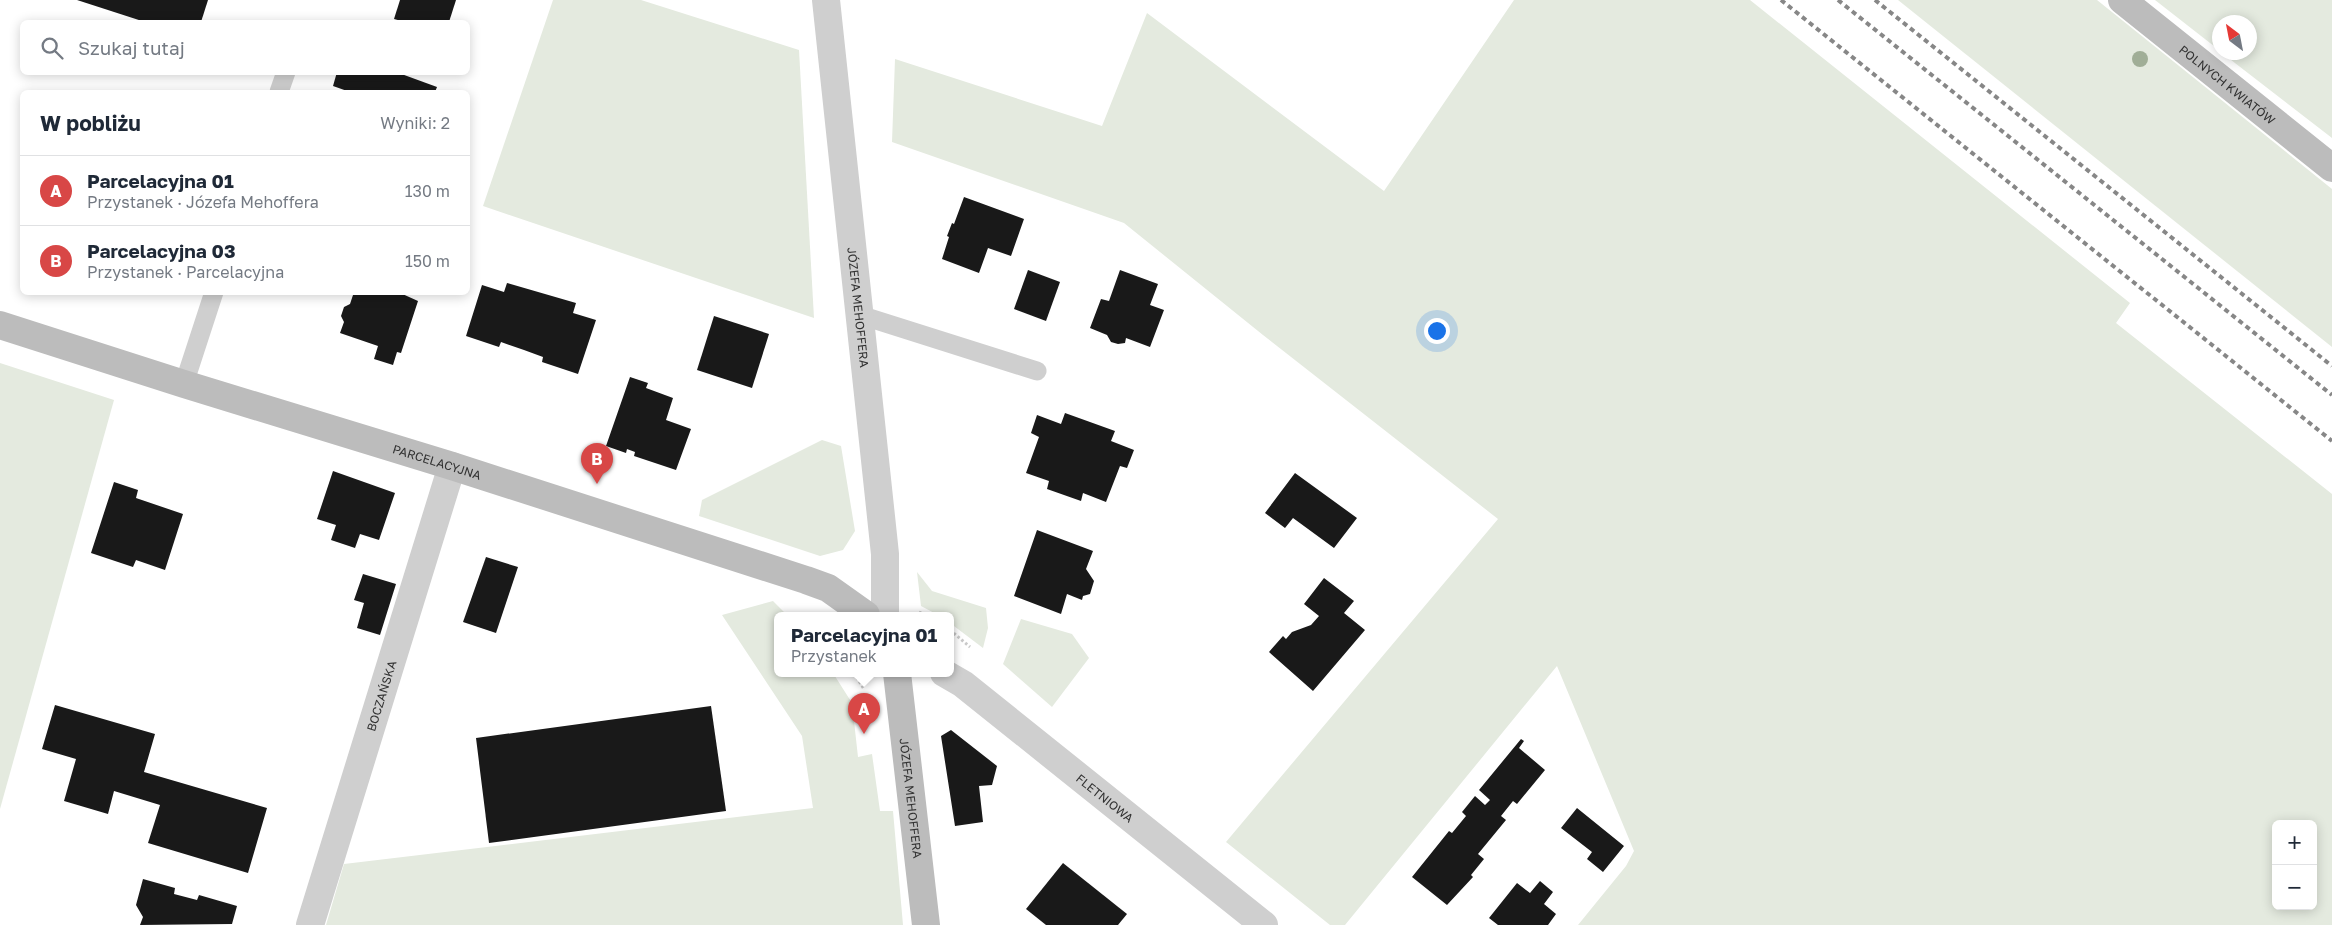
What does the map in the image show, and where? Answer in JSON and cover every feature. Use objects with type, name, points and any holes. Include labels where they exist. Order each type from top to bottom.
[{"type":"street","name":"JÓZEFA MEHOFFERA","points":[[826,0],[884,554],[885,612]]},
{"type":"street","name":"POLNYCH KWIATÓW","points":[[2122,0],[2332,168]]},
{"type":"street","name":"PARCELACYJNA","points":[[0,324],[806,580],[828,588],[862,612]]},
{"type":"street","name":"BOCZAŃSKA","points":[[310,925],[452,466]]},
{"type":"street","name":"JÓZEFA MEHOFFERA","points":[[897,677],[926,925]]},
{"type":"street","name":"FLETNIOWA","points":[[950,677],[993,708],[1264,925]]},
{"type":"lane","points":[[280,90],[285,75]]},
{"type":"lane","points":[[184,384],[213,295]]},
{"type":"lane","points":[[860,315],[1037,371]]},
{"type":"shaded area","points":[[553,0],[641,0],[799,50],[814,318],[483,206]]},
{"type":"shaded area","points":[[1514,0],[1750,0],[2130,303],[2116,323],[2332,494],[2332,925],[1578,925],[1626,866],[1634,851],[1557,666],[1345,925],[1330,925],[1226,842],[1498,519],[1263,335],[1124,223],[892,142],[895,59],[1102,126],[1147,13],[1384,191]]},
{"type":"shaded area","points":[[1898,0],[2097,0],[2332,189],[2332,347]]},
{"type":"shaded area","points":[[2155,0],[2332,0],[2332,138],[2231,60],[2257,60],[2257,15],[2212,15],[2212,45]]},
{"type":"shaded area","points":[[0,363],[114,400],[0,809]]},
{"type":"shaded area","points":[[822,440],[841,446],[855,531],[843,550],[820,556],[699,516],[702,500]]},
{"type":"shaded area","points":[[917,572],[932,591],[986,608],[988,628],[983,648],[954,626],[954,612],[932,612],[921,606]]},
{"type":"shaded area","points":[[773,601],[784,612],[774,612],[774,677],[836,677],[852,703],[858,757],[872,754],[880,811],[893,811],[903,925],[326,925],[344,864],[813,808],[802,736],[722,615]]},
{"type":"shaded area","points":[[1021,619],[1072,634],[1089,658],[1052,707],[1003,664]]},
{"type":"building","points":[[77,0],[208,0],[202,20],[139,20]]},
{"type":"building","points":[[400,0],[456,0],[450,20],[394,19]]},
{"type":"building","points":[[336,75],[404,75],[437,87],[436,90],[344,90],[333,86]]},
{"type":"building","points":[[964,197],[1024,219],[1011,256],[988,248],[979,273],[942,259],[949,237],[947,236],[952,223],[954,224]]},
{"type":"building","points":[[1028,270],[1060,282],[1046,321],[1014,309]]},
{"type":"building","points":[[1120,270],[1158,284],[1150,305],[1164,310],[1150,347],[1126,338],[1125,343],[1111,342],[1107,335],[1090,328],[1101,299],[1109,301]]},
{"type":"building","points":[[507,283],[576,303],[573,313],[596,320],[578,374],[542,362],[543,357],[501,342],[499,347],[466,336],[482,285],[504,292]]},
{"type":"building","points":[[353,295],[405,295],[418,301],[401,353],[397,352],[393,365],[374,359],[378,346],[340,333],[344,322],[341,316],[344,307],[350,304]]},
{"type":"building","points":[[714,316],[769,334],[752,388],[697,370]]},
{"type":"building","points":[[630,377],[648,383],[646,388],[673,398],[666,420],[691,429],[676,470],[634,456],[635,452],[627,449],[626,453],[606,446]]},
{"type":"building","points":[[1065,413],[1115,431],[1111,441],[1134,450],[1127,468],[1120,466],[1106,502],[1083,493],[1081,501],[1047,489],[1049,481],[1026,473],[1039,437],[1031,433],[1037,415],[1061,424]]},
{"type":"building","points":[[333,471],[395,493],[379,540],[360,534],[355,548],[331,540],[336,525],[317,519]]},
{"type":"building","points":[[1295,473],[1357,518],[1334,548],[1293,518],[1285,528],[1265,513]]},
{"type":"building","points":[[114,482],[138,490],[136,498],[183,514],[165,570],[136,560],[133,567],[91,553]]},
{"type":"building","points":[[1037,530],[1093,551],[1086,569],[1094,581],[1090,594],[1083,596],[1082,600],[1067,594],[1061,614],[1014,596]]},
{"type":"building","points":[[486,557],[518,567],[496,633],[463,622]]},
{"type":"building","points":[[363,574],[396,584],[380,635],[357,628],[364,603],[354,600]]},
{"type":"building","points":[[1324,578],[1354,601],[1344,613],[1365,630],[1313,691],[1269,652],[1283,636],[1286,639],[1292,632],[1311,625],[1319,616],[1304,604]]},
{"type":"building","points":[[55,705],[155,734],[144,772],[267,808],[248,873],[148,843],[160,805],[114,791],[108,814],[64,801],[76,759],[42,749]]},
{"type":"building","points":[[711,706],[726,811],[489,843],[476,738]]},
{"type":"building","points":[[951,730],[997,766],[992,785],[979,786],[983,822],[955,826],[941,736]]},
{"type":"building","points":[[1521,739],[1524,741],[1519,748],[1545,770],[1517,804],[1513,801],[1501,816],[1506,820],[1478,854],[1484,859],[1471,875],[1473,877],[1447,905],[1412,877],[1449,831],[1452,833],[1466,816],[1462,812],[1475,796],[1485,805],[1490,800],[1479,790]]},
{"type":"building","points":[[1577,808],[1624,846],[1603,872],[1587,859],[1592,852],[1561,828]]},
{"type":"building","points":[[1063,863],[1127,914],[1118,925],[1046,925],[1026,909]]},
{"type":"building","points":[[143,879],[175,888],[174,894],[197,900],[199,895],[237,906],[232,924],[140,925],[143,917],[136,905]]},
{"type":"building","points":[[1540,881],[1553,892],[1544,904],[1556,914],[1548,925],[1498,925],[1489,918],[1517,883],[1530,893]]},
{"type":"railway","points":[[1781,0],[2332,441]]},
{"type":"railway","points":[[1838,0],[2332,395]]},
{"type":"railway","points":[[1875,0],[2332,366]]},
{"type":"place","name":"Parcelacyjna 03","points":[[597,484]]},
{"type":"place","name":"Parcelacyjna 01","points":[[864,734]]}]
